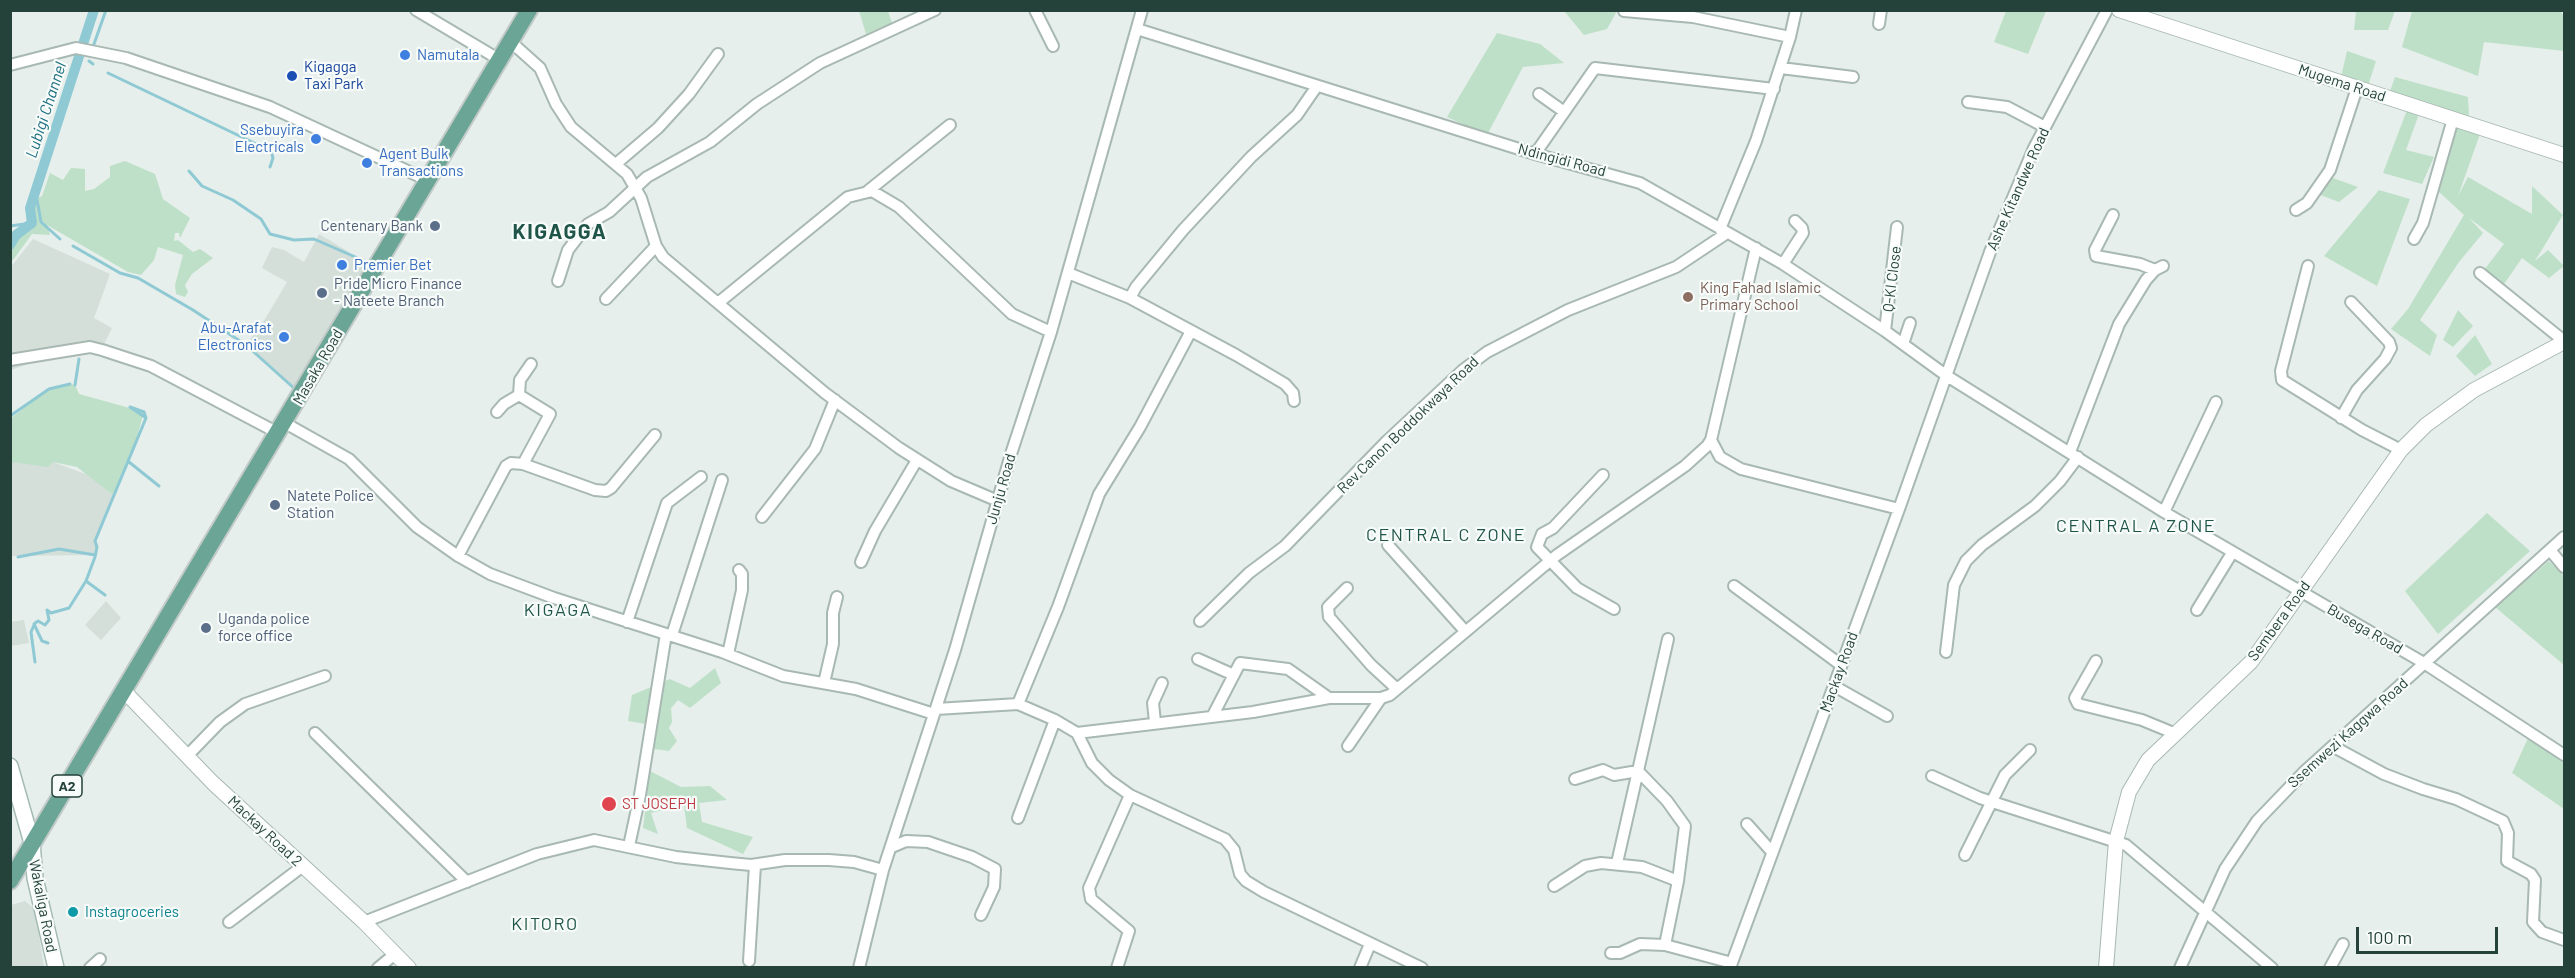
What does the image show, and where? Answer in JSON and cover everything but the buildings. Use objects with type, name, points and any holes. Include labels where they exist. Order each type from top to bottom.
[{"type":"main road","name":"Masaka Road","points":[[125,692],[530,10]]},
{"type":"main road","name":"A2","points":[[10,881],[125,692]]},
{"type":"main road","name":"Wakaliga Road","points":[[10,766],[32,843],[35,878],[56,968]]},
{"type":"street","points":[[416,10],[500,60]]},
{"type":"street","points":[[558,282],[568,250],[588,224],[609,212],[647,177],[710,142],[764,99],[820,63],[935,10]]},
{"type":"street","points":[[1035,10],[1053,46]]},
{"type":"street","name":"Junju Road","points":[[859,968],[883,870],[935,712],[1051,332],[1142,10]]},
{"type":"street","points":[[1724,231],[1781,68],[1796,10]]},
{"type":"street","points":[[1880,24],[1881,10]]},
{"type":"street","name":"Ashe Kitandwe Road","points":[[1947,376],[1990,252],[2045,127],[2107,10]]},
{"type":"street","name":"Mugema Road","points":[[2119,10],[2565,155]]},
{"type":"street","points":[[1624,11],[1693,17],[1790,37]]},
{"type":"street","name":"Ndingidi Road","points":[[1137,29],[1535,154],[1630,178],[1783,264],[1885,331],[1947,376]]},
{"type":"street","points":[[511,42],[540,68],[556,104],[571,127],[617,164],[635,186],[656,246],[663,257],[835,400],[917,460],[951,481],[998,501]]},
{"type":"street","points":[[10,65],[81,49],[187,77],[270,107],[427,180]]},
{"type":"street","points":[[617,164],[658,128],[689,93],[718,54]]},
{"type":"street","points":[[1535,154],[1592,69],[1602,67],[1774,89]]},
{"type":"street","points":[[1781,68],[1853,77]]},
{"type":"street","points":[[1130,298],[1136,287],[1183,230],[1251,156],[1297,115],[1317,86]]},
{"type":"street","points":[[2296,210],[2307,203],[2330,170],[2357,88]]},
{"type":"street","points":[[1539,94],[1563,111]]},
{"type":"street","points":[[1968,102],[2007,107],[2045,127]]},
{"type":"street","points":[[2414,239],[2423,223],[2453,119]]},
{"type":"street","points":[[718,303],[848,197],[868,191],[950,125]]},
{"type":"street","points":[[868,191],[876,192],[899,207],[1012,314],[1051,332]]},
{"type":"street","points":[[1946,652],[1954,585],[1966,561],[1982,545],[2035,506],[2060,481],[2074,455],[2119,324],[2136,294],[2159,268],[2096,256],[2095,250],[2113,215]]},
{"type":"street","points":[[1783,264],[1803,233],[1802,228],[1795,221]]},
{"type":"street","name":"Q-KI Close","points":[[1885,331],[1898,227]]},
{"type":"street","name":"Rev Canon Boddokwaya Road","points":[[1200,621],[1249,573],[1266,562],[1463,370],[1487,351],[1568,310],[1676,267],[1724,231]]},
{"type":"street","points":[[606,299],[656,246]]},
{"type":"street","points":[[1348,746],[1382,698],[1397,689],[1549,562],[1604,520],[1685,466],[1712,440],[1728,357],[1756,248]]},
{"type":"street","points":[[2308,267],[2281,371],[2282,380],[2342,418],[2401,450]]},
{"type":"street","points":[[1068,273],[1130,298],[1285,384],[1293,393],[1294,401]]},
{"type":"street","points":[[2480,273],[2565,342]]},
{"type":"street","points":[[2342,418],[2356,390],[2385,359],[2391,348],[2389,342],[2351,302]]},
{"type":"street","points":[[1903,344],[1910,324]]},
{"type":"street","points":[[1018,704],[1058,607],[1099,494],[1140,427],[1191,331]]},
{"type":"street","name":"Sembera Road","points":[[2106,968],[2116,841],[2130,792],[2138,774],[2156,750],[2176,734],[2251,662],[2401,450],[2426,424],[2451,405],[2565,342]]},
{"type":"street","points":[[10,360],[90,347],[150,366],[349,459],[417,527],[458,556],[516,585],[728,654],[783,676],[856,690],[935,712],[1018,704],[1055,720],[1077,733],[1092,763],[1130,795],[1225,839],[1234,850],[1240,874],[1246,881],[1422,968]]},
{"type":"street","points":[[519,395],[520,380],[531,364]]},
{"type":"street","name":"Busega Road","points":[[1947,376],[2232,553],[2424,663],[2565,755]]},
{"type":"street","name":"Mackay Road","points":[[1731,965],[1947,376]]},
{"type":"street","points":[[497,412],[504,404],[519,395]]},
{"type":"street","points":[[519,395],[550,414],[523,464]]},
{"type":"street","points":[[762,517],[815,449],[835,400]]},
{"type":"street","points":[[2164,512],[2216,402]]},
{"type":"street","points":[[458,556],[502,471],[511,463],[523,464],[595,490],[606,491],[655,435]]},
{"type":"street","points":[[1712,440],[1720,457],[1741,469],[1899,509]]},
{"type":"street","points":[[861,562],[875,531],[917,460]]},
{"type":"street","points":[[1603,475],[1553,528],[1542,534],[1537,547],[1549,562],[1577,588],[1614,609]]},
{"type":"street","points":[[627,622],[667,503],[701,477]]},
{"type":"street","points":[[629,846],[669,634],[722,480]]},
{"type":"street","name":"Ssemwezi Kaggwa Road","points":[[2180,968],[2225,869],[2257,821],[2289,787],[2565,537]]},
{"type":"street","points":[[1388,545],[1465,632]]},
{"type":"street","points":[[2550,550],[2565,567]]},
{"type":"street","points":[[2197,610],[2232,553]]},
{"type":"street","points":[[728,654],[742,590],[742,574],[738,570]]},
{"type":"street","points":[[1734,586],[1841,665]]},
{"type":"street","points":[[1347,588],[1328,607],[1329,617],[1397,689]]},
{"type":"street","points":[[824,683],[833,644],[837,597]]},
{"type":"street","points":[[1617,863],[1668,639]]},
{"type":"street","points":[[1198,659],[1234,675]]},
{"type":"street","points":[[2096,661],[2075,698],[2078,704],[2142,720],[2176,734]]},
{"type":"street","points":[[1212,717],[1240,663],[1288,669],[1329,698]]},
{"type":"street","points":[[187,756],[220,722],[245,704],[325,676]]},
{"type":"street","points":[[1155,723],[1154,704],[1162,683]]},
{"type":"street","points":[[1834,686],[1887,716]]},
{"type":"street","name":"Mackay Road 2","points":[[125,692],[187,756],[364,922],[409,968]]},
{"type":"street","points":[[1077,733],[1253,712],[1329,698],[1382,698]]},
{"type":"street","points":[[1018,818],[1055,720]]},
{"type":"street","points":[[315,733],[467,882]]},
{"type":"street","points":[[2334,747],[2384,774],[2456,799],[2503,821],[2508,833],[2507,861],[2531,874],[2535,880],[2533,922],[2542,932],[2565,940]]},
{"type":"street","points":[[1965,855],[2004,775],[2030,750]]},
{"type":"street","points":[[1575,779],[1603,771],[1614,775],[1638,771]]},
{"type":"street","points":[[1638,771],[1675,809],[1685,826],[1678,881],[1665,945]]},
{"type":"street","points":[[1932,776],[1992,802],[2116,841],[2135,850],[2272,968]]},
{"type":"street","points":[[1117,968],[1129,932],[1125,925],[1103,912],[1091,899],[1089,888],[1130,795]]},
{"type":"street","points":[[1747,824],[1772,852]]},
{"type":"street","points":[[364,922],[537,854],[579,841],[594,840],[676,857],[755,865],[785,860],[829,860],[854,862],[883,870]]},
{"type":"street","points":[[892,847],[906,841],[928,842],[972,857],[995,869],[994,887],[981,915]]},
{"type":"street","points":[[1554,886],[1585,866],[1617,863],[1642,867],[1678,881]]},
{"type":"street","points":[[748,961],[755,865]]},
{"type":"street","points":[[230,922],[303,866]]},
{"type":"street","points":[[1360,968],[1370,944]]},
{"type":"street","points":[[1611,953],[1620,953],[1640,944],[1665,945],[1731,965]]},
{"type":"street","points":[[2330,968],[2343,944]]},
{"type":"street","points":[[378,968],[395,954]]},
{"type":"street","points":[[90,968],[100,959]]},
{"type":"shaded area","points":[[319,234],[372,266],[295,390],[246,345],[287,282],[262,268],[272,247],[284,250],[304,262]]},
{"type":"shaded area","points":[[33,239],[110,274],[94,318],[112,328],[104,344],[71,349],[11,370],[10,268]]},
{"type":"shaded area","points":[[10,461],[53,462],[91,476],[113,495],[95,541],[97,547],[95,555],[11,556]]},
{"type":"shaded area","points":[[106,601],[121,618],[101,640],[85,625]]},
{"type":"shaded area","points":[[24,620],[29,643],[11,646],[11,622]]},
{"type":"shaded area","points":[[25,901],[35,909],[44,967],[11,968],[11,905]]},
{"type":"green space","points":[[859,11],[888,11],[892,23],[866,34]]},
{"type":"green space","points":[[1564,11],[1617,11],[1607,29],[1584,35]]},
{"type":"green space","points":[[2006,11],[2046,11],[2028,54],[1994,42]]},
{"type":"green space","points":[[2395,11],[2388,30],[2354,30],[2356,12]]},
{"type":"green space","points":[[2412,11],[2561,12],[2564,16],[2564,51],[2484,42],[2478,76],[2402,47]]},
{"type":"green space","points":[[1497,33],[1540,44],[1564,63],[1523,67],[1487,135],[1447,117]]},
{"type":"green space","points":[[2347,51],[2376,61],[2368,86],[2341,77]]},
{"type":"green space","points":[[2395,77],[2468,97],[2469,116],[2389,94]]},
{"type":"green space","points":[[2407,110],[2419,114],[2406,150],[2434,157],[2422,184],[2383,173]]},
{"type":"green space","points":[[2458,121],[2480,134],[2458,196],[2468,177],[2532,214],[2532,186],[2563,215],[2535,261],[2548,250],[2564,266],[2549,278],[2522,258],[2502,287],[2484,270],[2504,244],[2469,218],[2483,233],[2459,262],[2420,320],[2437,335],[2430,356],[2391,329],[2408,309],[2464,215],[2437,190]]},
{"type":"green space","points":[[125,161],[155,174],[163,199],[190,218],[180,238],[179,233],[175,233],[174,241],[178,240],[193,252],[200,249],[213,258],[192,274],[185,285],[188,292],[185,297],[176,294],[175,285],[183,255],[158,247],[154,260],[141,275],[128,272],[47,225],[50,235],[32,234],[11,260],[11,245],[16,235],[32,223],[30,208],[33,200],[42,196],[50,173],[63,180],[71,168],[85,169],[85,191],[94,189],[110,177],[110,166]]},
{"type":"green space","points":[[2330,177],[2358,187],[2339,202],[2318,194]]},
{"type":"green space","points":[[2379,190],[2410,199],[2377,286],[2324,256]]},
{"type":"green space","points":[[2458,310],[2473,326],[2453,347],[2443,340]]},
{"type":"green space","points":[[2475,335],[2492,364],[2475,376],[2456,356]]},
{"type":"green space","points":[[75,385],[79,394],[144,412],[137,437],[139,436],[113,495],[77,467],[53,462],[48,467],[11,462],[11,418],[49,389]]},
{"type":"green space","points":[[2487,513],[2530,551],[2438,634],[2405,591]]},
{"type":"green space","points":[[2549,561],[2564,576],[2564,665],[2495,607]]},
{"type":"green space","points":[[715,668],[721,683],[690,708],[678,700],[671,708],[672,722],[669,728],[677,741],[669,751],[654,749],[658,725],[653,711],[646,724],[628,721],[632,695],[670,679],[690,688]]},
{"type":"green space","points":[[2530,734],[2564,757],[2564,809],[2512,773]]},
{"type":"green space","points":[[650,771],[681,787],[710,786],[727,800],[699,803],[702,822],[753,837],[743,854],[687,828],[684,805],[651,813],[658,834],[643,828]]},
{"type":"waterway","name":"Lubigi Channel","points":[[10,245],[16,235],[32,223],[30,208],[94,10]]},
{"type":"waterway","points":[[94,44],[106,10]]},
{"type":"waterway","points":[[89,61],[93,64]]},
{"type":"waterway","points":[[108,73],[271,151],[273,158],[270,167]]},
{"type":"waterway","points":[[189,171],[202,186],[233,200],[261,219],[270,234],[294,240],[314,239],[369,263]]},
{"type":"waterway","points":[[36,194],[41,222],[60,239]]},
{"type":"waterway","points":[[10,226],[32,223]]},
{"type":"waterway","points":[[73,246],[120,273],[138,278],[193,310],[246,345],[296,390]]},
{"type":"waterway","points":[[75,385],[79,359]]},
{"type":"waterway","points":[[10,416],[49,389],[70,384]]},
{"type":"waterway","points":[[105,595],[86,581],[95,557],[97,547],[95,541],[146,418],[144,412],[130,407],[146,418]]},
{"type":"waterway","points":[[129,462],[159,486]]},
{"type":"waterway","points":[[18,557],[59,549],[95,555]]},
{"type":"waterway","points":[[48,643],[42,641],[34,624],[38,621],[45,625],[49,620],[47,610],[51,613],[69,608],[86,581]]},
{"type":"waterway","points":[[34,625],[31,632],[35,662]]},
{"type":"place","name":"Namutala","points":[[405,55]]},
{"type":"place","name":"Kigagga Taxi Park","points":[[292,76]]},
{"type":"place","name":"Ssebuyira Electricals","points":[[316,139]]},
{"type":"place","name":"Agent Bulk Transactions","points":[[367,163]]},
{"type":"place","name":"Centenary Bank","points":[[435,226]]},
{"type":"place","name":"Premier Bet","points":[[342,265]]},
{"type":"place","name":"Pride Micro Finance - Nateete Branch","points":[[322,293]]},
{"type":"place","name":"King Fahad Islamic Primary School","points":[[1688,297]]},
{"type":"place","name":"Abu-Arafat Electronics","points":[[284,337]]},
{"type":"place","name":"Natete Police Station","points":[[275,505]]},
{"type":"place","name":"Uganda police force office","points":[[206,628]]},
{"type":"place","name":"ST JOSEPH","points":[[609,804]]},
{"type":"place","name":"Instagroceries","points":[[73,912]]},
{"type":"district","name":"KIGAGGA","points":[[560,232]]},
{"type":"district","name":"CENTRAL A ZONE","points":[[2136,526]]},
{"type":"district","name":"CENTRAL C ZONE","points":[[1446,535]]},
{"type":"district","name":"KIGAGA","points":[[558,610]]},
{"type":"district","name":"KITORO","points":[[545,924]]}]
